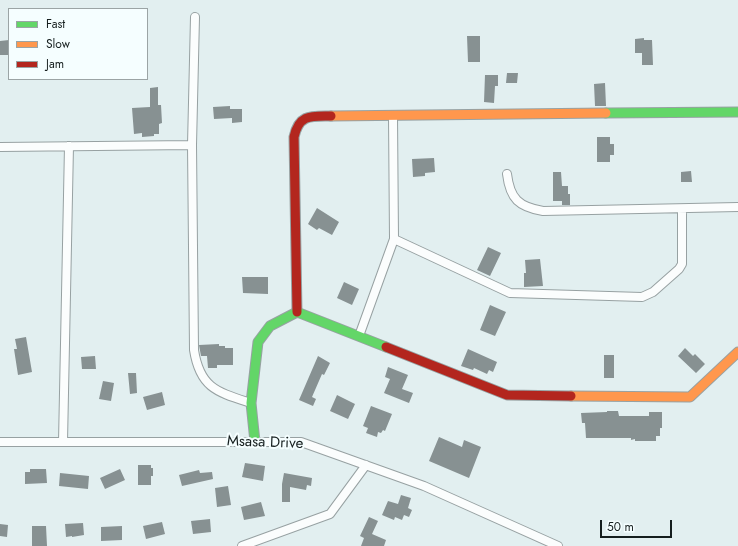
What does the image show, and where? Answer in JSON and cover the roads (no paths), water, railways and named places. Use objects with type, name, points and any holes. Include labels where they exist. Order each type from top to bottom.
[{"type":"street","points":[[195,18],[192,145],[194,350],[201,375],[209,385],[228,396],[251,403]]},
{"type":"street","points":[[297,312],[294,137],[295,127],[300,120],[308,116],[738,112]]},
{"type":"street","points":[[359,336],[394,239],[393,116]]},
{"type":"street","points":[[0,147],[192,145]]},
{"type":"street","points":[[63,442],[69,146]]},
{"type":"street","points":[[507,174],[510,192],[516,200],[534,210],[738,208]]},
{"type":"street","points":[[394,239],[510,293],[642,297],[652,292],[679,269],[682,264],[682,209]]},
{"type":"street","points":[[255,442],[251,403],[258,342],[270,326],[297,312],[507,395],[690,397],[738,352]]},
{"type":"street","name":"Msasa Drive","points":[[0,442],[301,442],[424,486],[558,546]]},
{"type":"street","points":[[242,546],[330,514],[366,465]]}]
